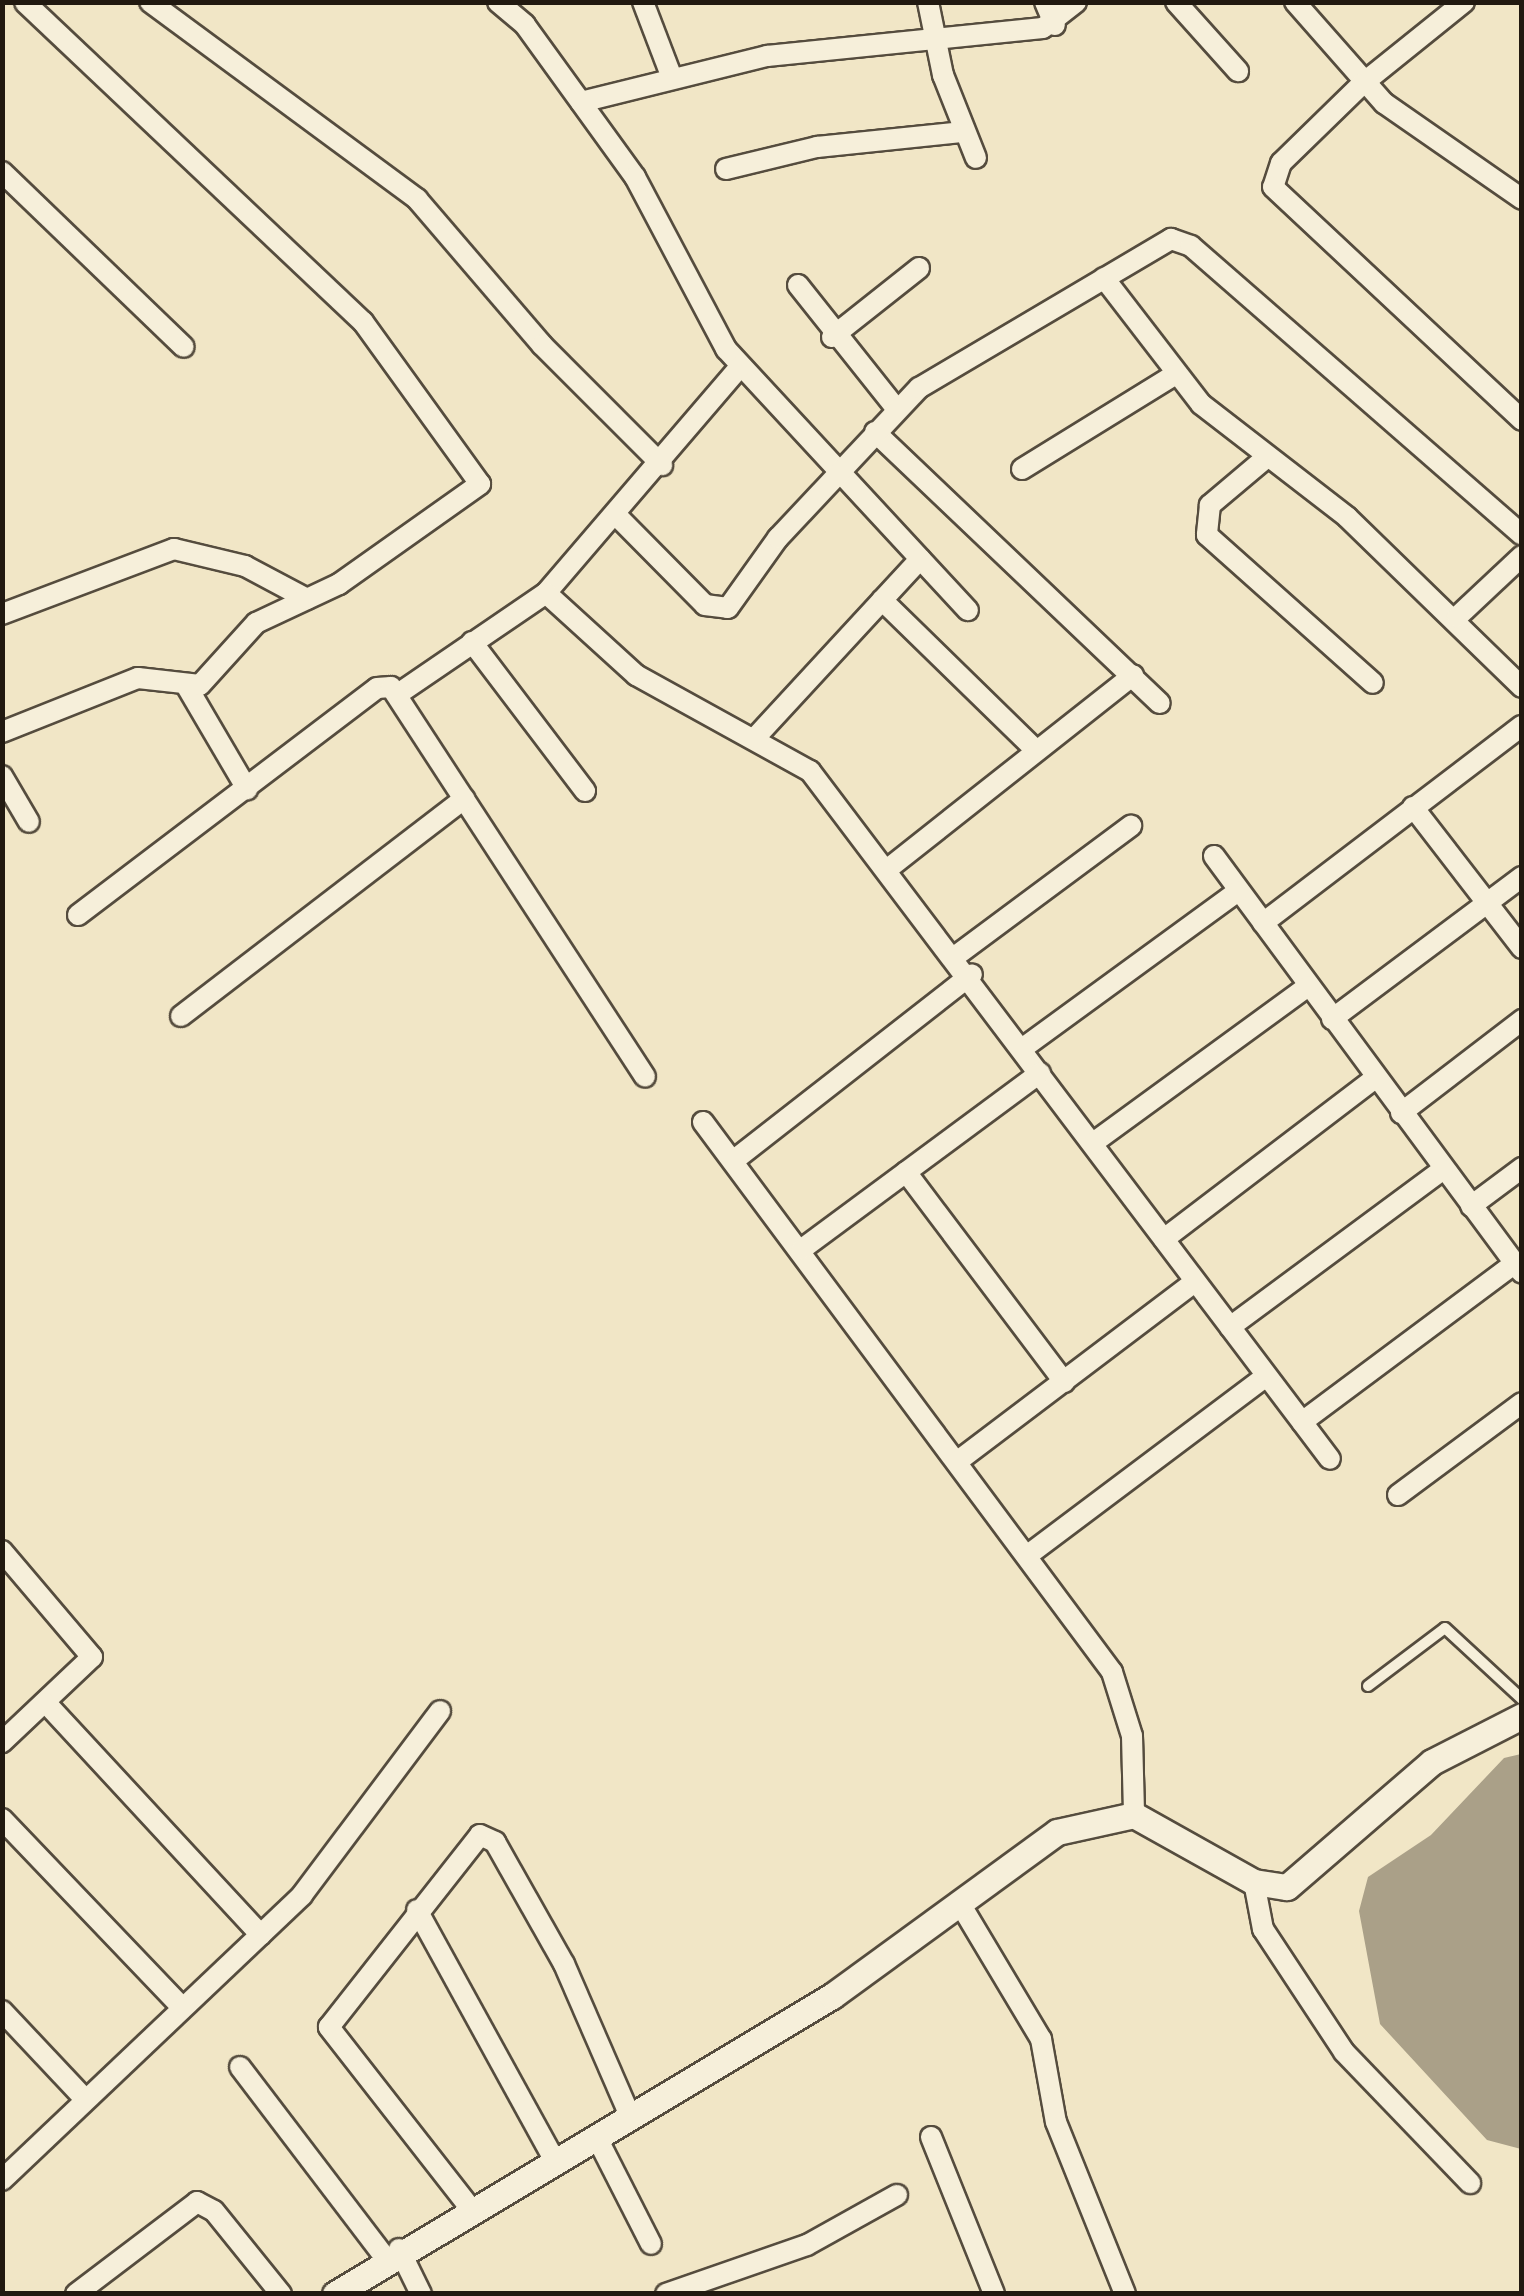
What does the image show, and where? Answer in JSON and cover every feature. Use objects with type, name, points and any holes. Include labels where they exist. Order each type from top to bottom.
[{"type":"street","points":[[150,2],[417,199],[542,345],[662,465]]},
{"type":"street","points":[[498,2],[581,102],[636,177],[740,367],[968,610]]},
{"type":"street","points":[[643,2],[672,78]]},
{"type":"street","points":[[928,2],[961,132],[976,158]]},
{"type":"street","points":[[1045,2],[1055,25]]},
{"type":"street","points":[[581,102],[672,78],[938,36],[1055,25],[1076,2]]},
{"type":"street","points":[[1176,2],[1238,71]]},
{"type":"street","points":[[1295,2],[1362,84],[1522,199]]},
{"type":"street","points":[[1464,2],[1362,84],[1281,163],[1276,195],[1522,420]]},
{"type":"street","points":[[2,732],[138,678],[186,685],[217,671],[256,623],[307,599],[468,498],[480,476],[363,322],[32,9]]},
{"type":"street","points":[[726,170],[817,147],[961,132]]},
{"type":"street","points":[[2,172],[184,346]]},
{"type":"street","points":[[618,518],[720,612],[896,408],[956,360],[1171,239],[1191,246],[1522,535]]},
{"type":"street","points":[[832,336],[919,268]]},
{"type":"street","points":[[1104,278],[1174,375],[1457,617],[1522,686]]},
{"type":"street","points":[[798,285],[832,336],[896,408]]},
{"type":"street","points":[[398,694],[546,592],[618,518],[740,367]]},
{"type":"street","points":[[1022,469],[1174,375]]},
{"type":"street","points":[[875,432],[1160,703]]},
{"type":"street","points":[[1267,457],[1210,505],[1207,535],[1373,683]]},
{"type":"street","points":[[2,614],[174,549],[245,566],[307,599]]},
{"type":"street","points":[[1457,617],[1522,556]]},
{"type":"street","points":[[754,739],[920,559]]},
{"type":"street","points":[[546,592],[636,674],[820,779],[972,974],[1092,1144],[1330,1459]]},
{"type":"street","points":[[882,600],[1037,751]]},
{"type":"street","points":[[472,642],[585,790]]},
{"type":"street","points":[[889,868],[1133,675]]},
{"type":"street","points":[[186,685],[247,789]]},
{"type":"street","points":[[78,915],[377,688],[398,694],[564,966],[645,1077]]},
{"type":"street","points":[[1263,924],[1414,807],[1518,737]]},
{"type":"street","points":[[2,776],[29,822]]},
{"type":"street","points":[[181,1016],[464,798]]},
{"type":"street","points":[[1414,807],[1522,948]]},
{"type":"street","points":[[957,955],[1131,826]]},
{"type":"street","points":[[1214,856],[1518,1268],[1302,1422]]},
{"type":"street","points":[[1332,1019],[1522,876]]},
{"type":"street","points":[[1023,1048],[1238,891]]},
{"type":"street","points":[[733,1161],[972,974]]},
{"type":"street","points":[[1092,1144],[1308,986]]},
{"type":"street","points":[[1401,1112],[1522,1020]]},
{"type":"street","points":[[802,1250],[1040,1073]]},
{"type":"street","points":[[1164,1239],[1376,1078]]},
{"type":"street","points":[[703,1122],[1028,1555],[1124,1701],[1134,1815]]},
{"type":"street","points":[[1471,1206],[1522,1168]]},
{"type":"street","points":[[1230,1327],[1442,1170]]},
{"type":"street","points":[[906,1172],[1064,1382]]},
{"type":"street","points":[[958,1461],[1195,1282]]},
{"type":"street","points":[[1028,1555],[1266,1376]]},
{"type":"street","points":[[1398,1495],[1522,1404]]},
{"type":"street","points":[[2,1552],[91,1650],[46,1703],[7,1729]]},
{"type":"street","points":[[46,1703],[261,1935]]},
{"type":"street","points":[[2,2180],[181,2006],[302,1896],[440,1712]]},
{"type":"street","points":[[335,2294],[392,2253],[832,1996],[1057,1832],[1134,1815],[1254,1882],[1302,1880],[1432,1762],[1522,1716]]},
{"type":"street","points":[[2,1819],[181,2006]]},
{"type":"street","points":[[470,2210],[330,2027],[472,1839],[494,1842],[564,1964],[630,2116]]},
{"type":"street","points":[[1254,1882],[1263,1929],[1344,2052],[1470,2183]]},
{"type":"street","points":[[959,1902],[1041,2038],[1056,2122],[1125,2294]]},
{"type":"street","points":[[417,1910],[555,2161]]},
{"type":"street","points":[[2,2011],[85,2099]]},
{"type":"street","points":[[240,2067],[421,2294]]},
{"type":"street","points":[[596,2136],[652,2244]]},
{"type":"street","points":[[931,2137],[994,2294]]},
{"type":"street","points":[[666,2294],[807,2245],[897,2195]]},
{"type":"street","points":[[76,2294],[197,2202],[214,2211],[281,2294]]},
{"type":"lane","points":[[1368,1686],[1433,1628],[1445,1628],[1522,1698]]},
{"type":"shaded area","points":[[1522,1754],[1521,2149],[1487,2140],[1380,2024],[1359,1911],[1368,1877],[1431,1835],[1504,1758]]}]
